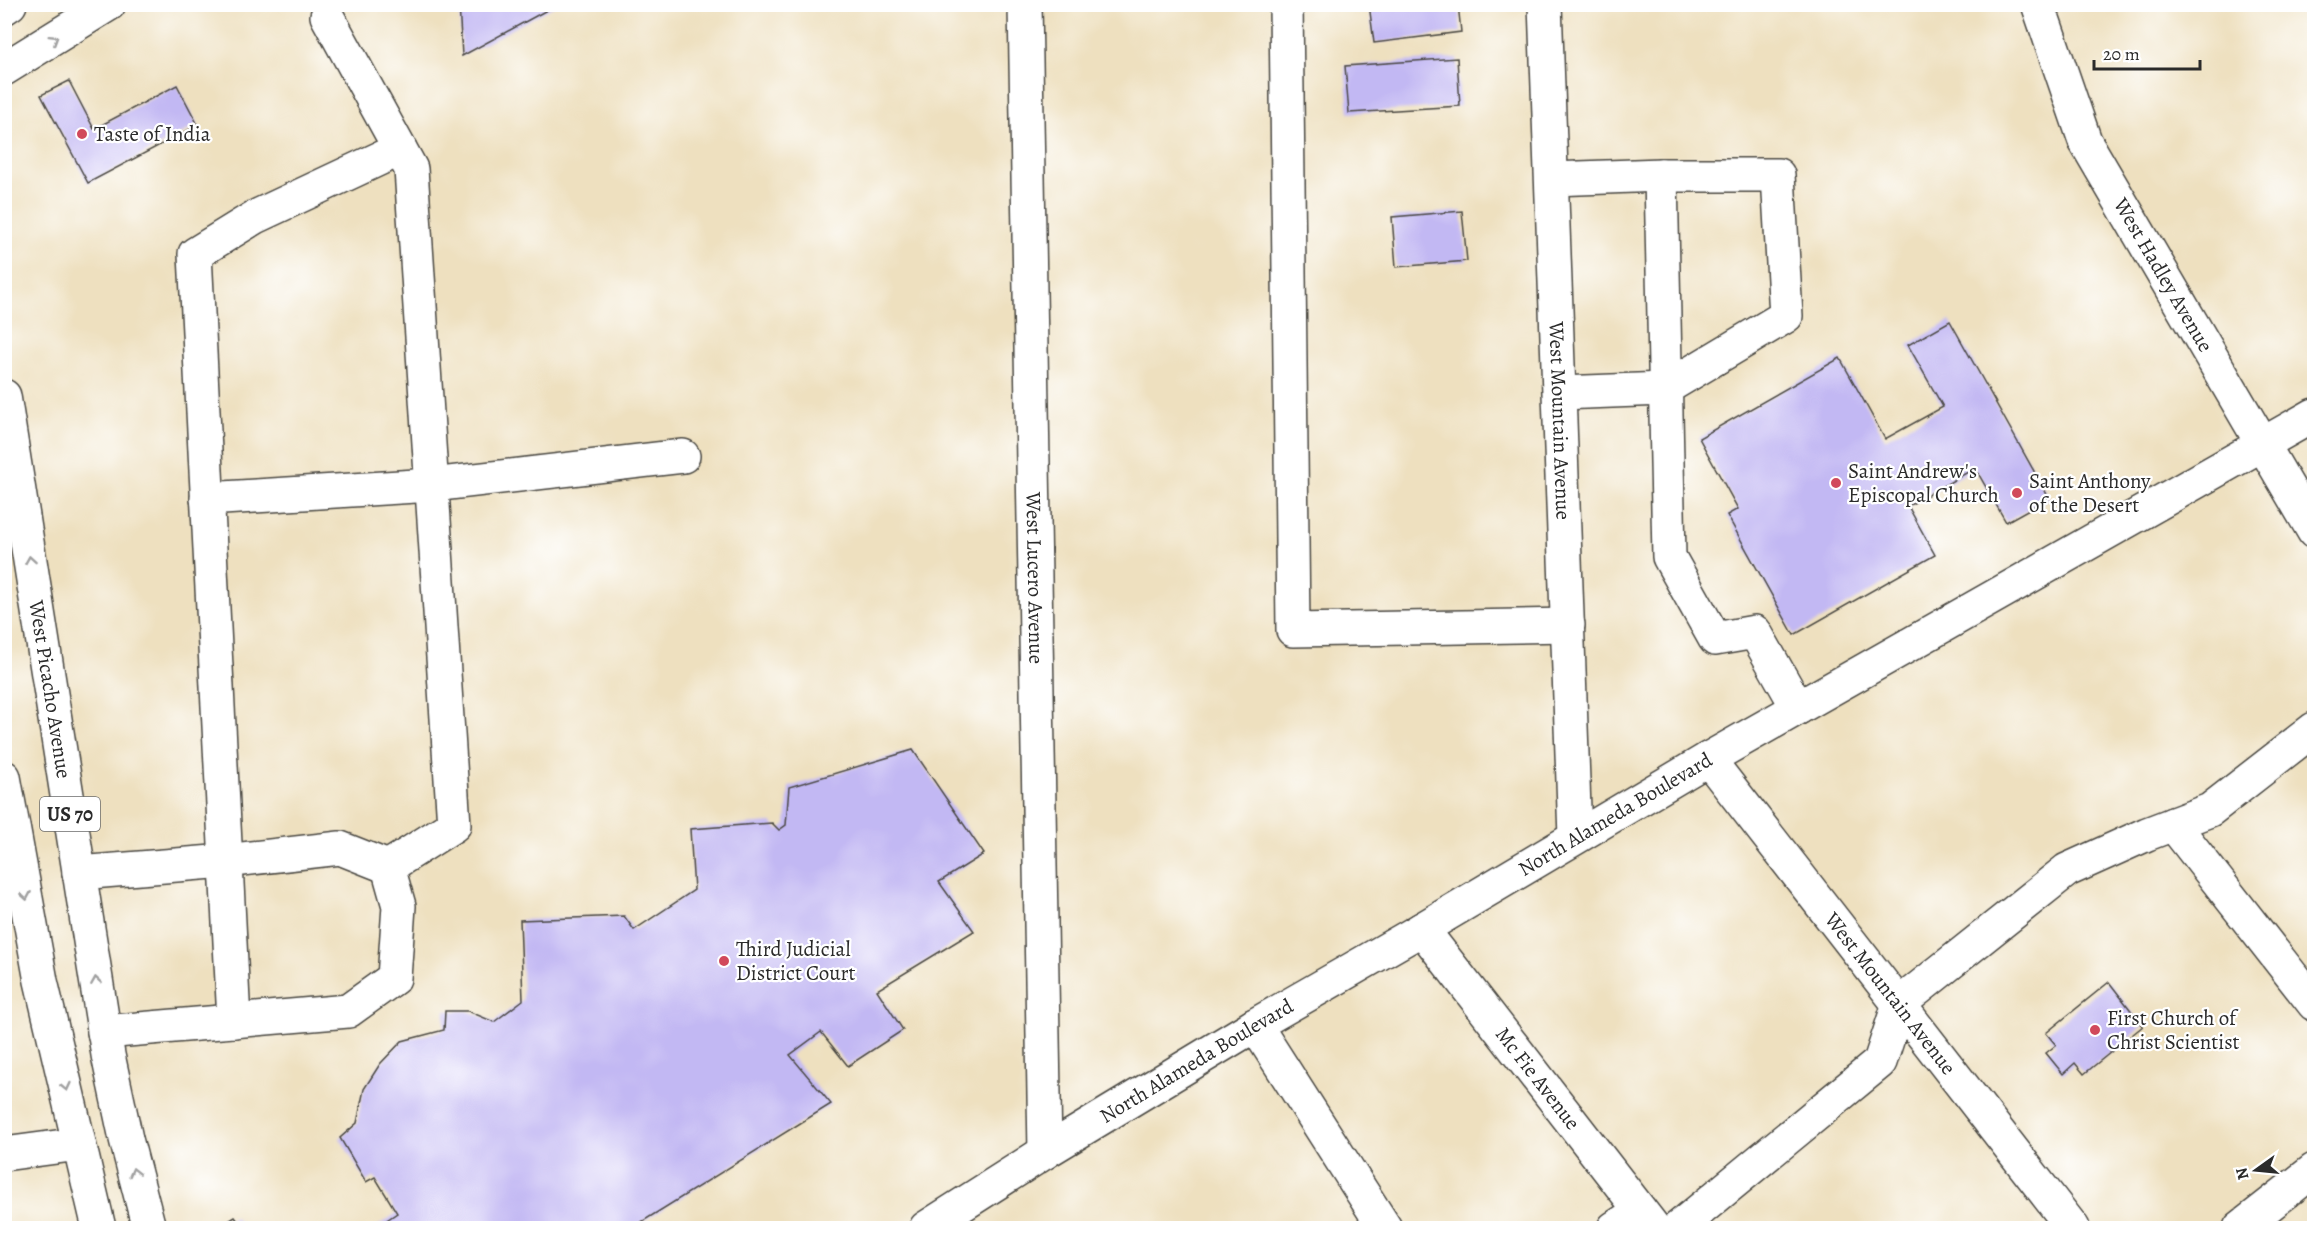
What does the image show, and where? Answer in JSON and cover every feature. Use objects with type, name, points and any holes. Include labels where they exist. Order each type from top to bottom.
[{"type":"street","points":[[4,8],[10,4]]},
{"type":"street","points":[[4,69],[109,4]]},
{"type":"street","name":"West Lucero Avenue","points":[[1025,4],[1045,1152]]},
{"type":"street","points":[[1286,4],[1293,630],[1568,625]]},
{"type":"street","name":"West Mountain Avenue","points":[[1545,4],[1575,837]]},
{"type":"street","name":"West Hadley Avenue","points":[[2038,4],[2085,141],[2314,532]]},
{"type":"street","points":[[319,8],[411,169],[454,825],[388,867]]},
{"type":"street","points":[[234,1021],[195,254],[255,217],[400,149]]},
{"type":"street","points":[[1552,179],[1661,175],[1778,175],[1786,316],[1664,389],[1560,393]]},
{"type":"street","points":[[1661,175],[1669,557],[1715,639],[1755,632],[1798,708]]},
{"type":"street","name":"West Picacho Avenue","points":[[4,396],[104,1032],[126,1139],[149,1228]]},
{"type":"street","name":"North Alameda Boulevard","points":[[926,1228],[1045,1152],[1255,1025],[1708,759],[2314,415]]},
{"type":"street","points":[[207,499],[432,485],[683,456]]},
{"type":"street","points":[[1678,1228],[1881,1062],[1899,1004],[2067,870],[2211,810],[2314,729]]},
{"type":"street","name":"West Mountain Avenue","points":[[1708,759],[2073,1228]]},
{"type":"street","name":"US 70","points":[[4,777],[41,981],[99,1228]]},
{"type":"street","points":[[2173,824],[2314,1004]]},
{"type":"street","points":[[79,873],[225,861],[340,848],[388,867]]},
{"type":"street","points":[[104,1032],[348,1011],[394,978],[399,906],[388,867]]},
{"type":"street","name":"Mc Fie Avenue","points":[[1422,929],[1636,1223]]},
{"type":"street","points":[[1255,1025],[1385,1228]]},
{"type":"street","points":[[4,1154],[79,1144]]},
{"type":"street","points":[[2240,1228],[2314,1170]]},
{"type":"building","points":[[459,4],[558,4],[462,56]]},
{"type":"building","points":[[1369,4],[1458,4],[1461,32],[1374,43]]},
{"type":"building","points":[[1457,58],[1460,106],[1349,113],[1345,66]]},
{"type":"building","points":[[69,81],[94,129],[177,85],[198,125],[88,183],[41,95]]},
{"type":"building","points":[[1462,211],[1467,261],[1396,267],[1392,217]]},
{"type":"building","name":"Saint Andrew's Episcopal Church","points":[[1950,321],[2049,498],[2006,522],[1975,468],[1908,506],[1935,555],[1794,635],[1727,515],[1738,509],[1699,438],[1840,358],[1885,439],[1943,407],[1908,345]]},
{"type":"building","name":"Third Judicial District Court","points":[[913,750],[984,854],[939,882],[974,931],[877,990],[903,1030],[848,1066],[821,1032],[790,1055],[831,1104],[632,1228],[375,1228],[397,1213],[375,1177],[366,1182],[340,1138],[357,1123],[364,1089],[380,1064],[402,1041],[444,1030],[445,1011],[468,1011],[494,1022],[523,1000],[520,920],[624,916],[634,930],[694,890],[690,829],[772,823],[779,830],[786,825],[789,787]]},
{"type":"building","name":"First Church of Christ Scientist","points":[[2109,982],[2143,1026],[2084,1074],[2075,1063],[2063,1074],[2046,1053],[2056,1045],[2046,1033]]},
{"type":"building","points":[[235,1217],[243,1228],[217,1228]]},
{"type":"place","name":"Taste of India","points":[[82,134]]},
{"type":"place","name":"Saint Andrew's Episcopal Church","points":[[1836,483]]},
{"type":"place","name":"Saint Anthony of the Desert","points":[[2017,493]]},
{"type":"place","name":"Third Judicial District Court","points":[[724,961]]},
{"type":"place","name":"First Church of Christ Scientist","points":[[2095,1030]]}]
